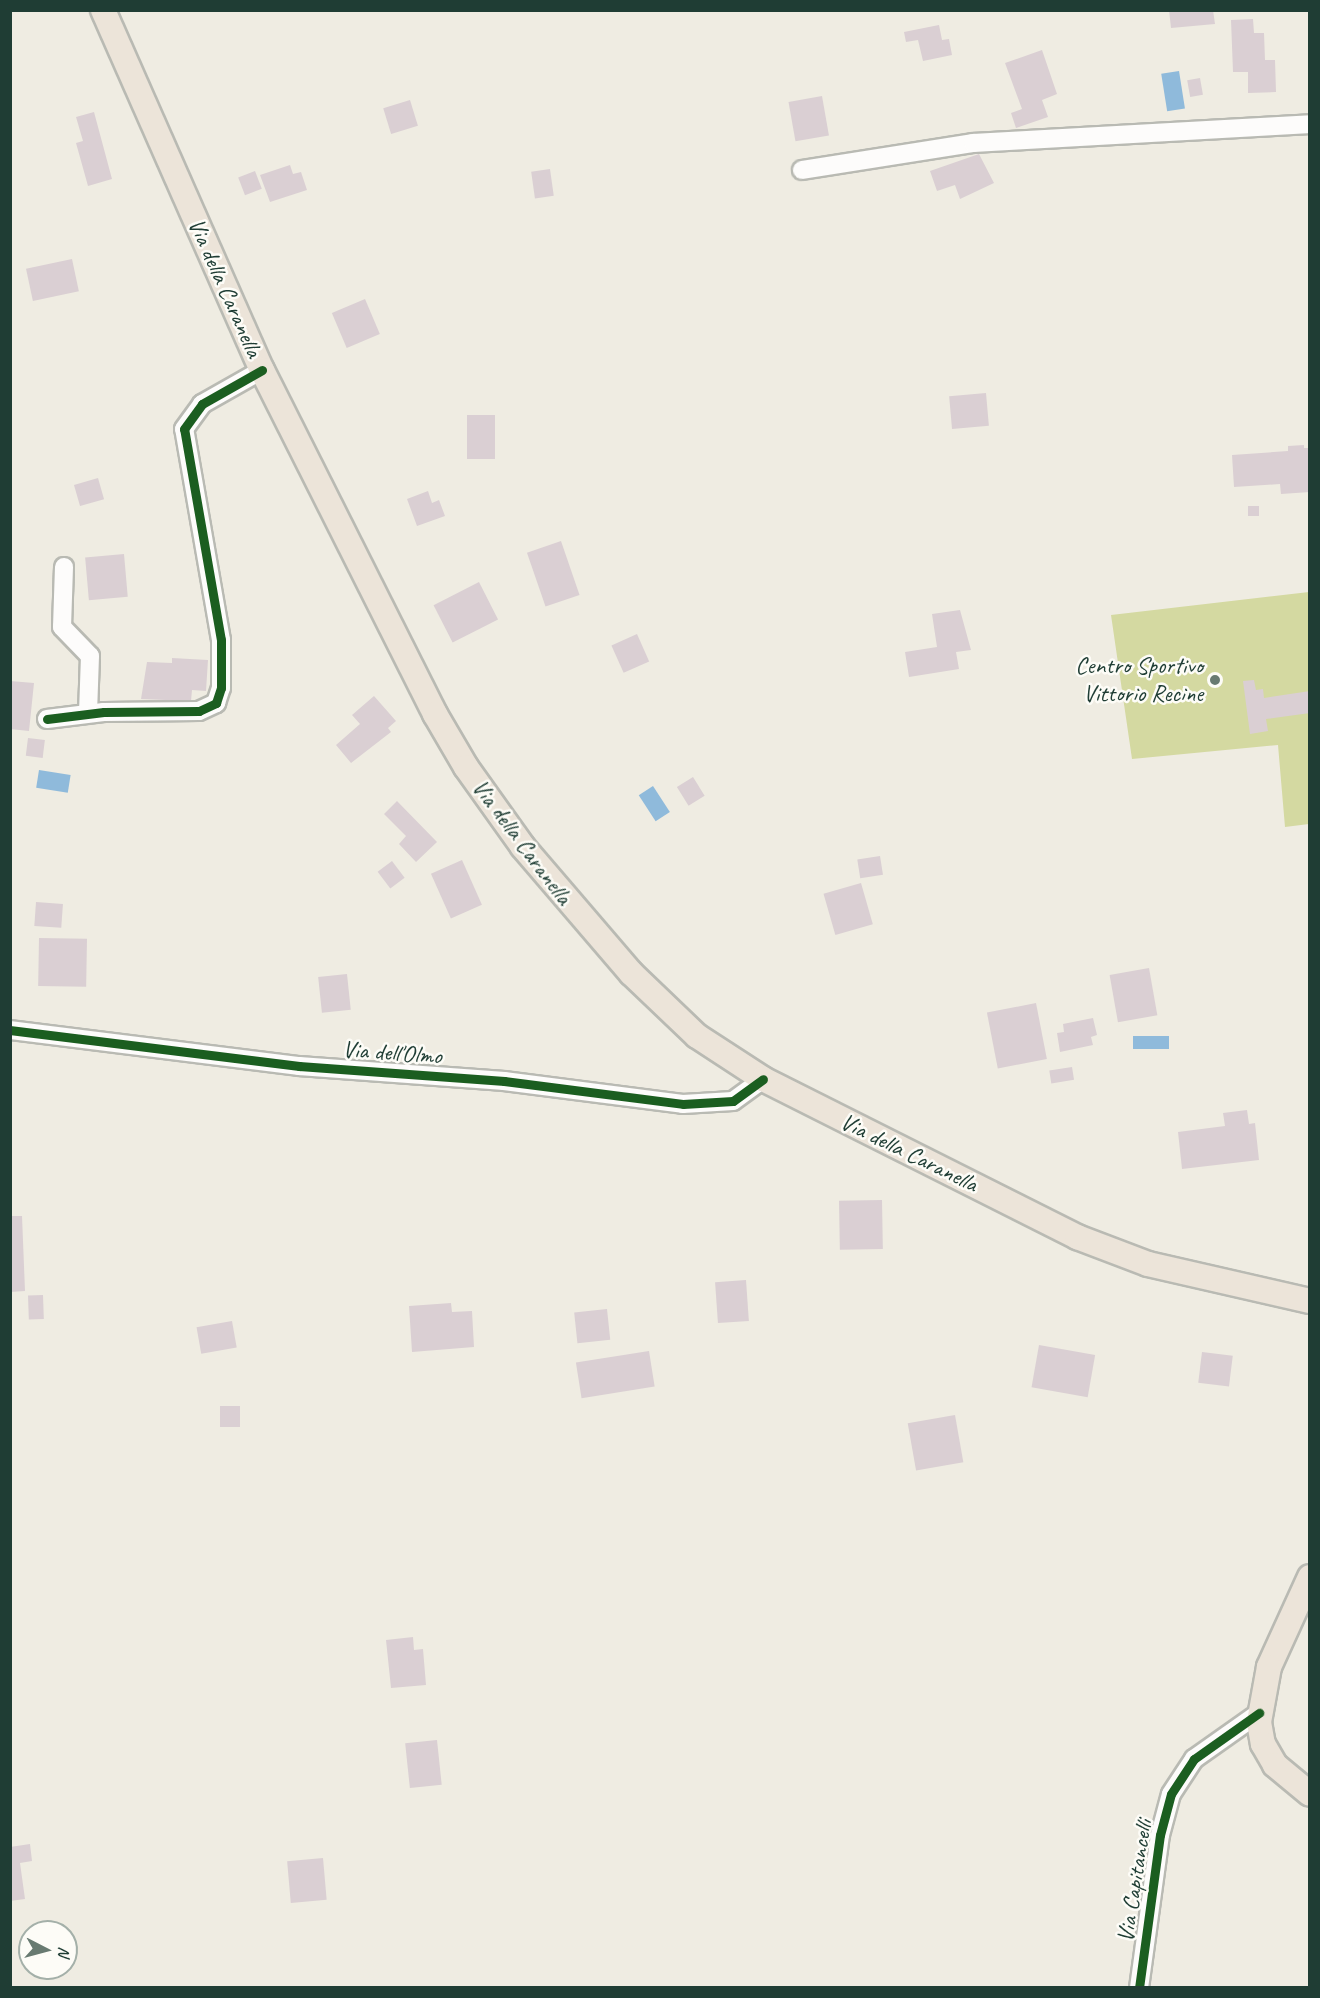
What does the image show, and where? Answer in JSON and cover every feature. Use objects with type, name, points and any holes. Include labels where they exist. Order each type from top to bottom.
[{"type":"main road","name":"Via della Caranella","points":[[103,10],[262,370],[430,705],[498,814],[573,910],[652,995],[697,1036],[763,1079],[1108,1251],[1310,1301]]},
{"type":"main road","points":[[1310,1578],[1272,1659],[1259,1713],[1261,1737],[1271,1758],[1286,1777],[1310,1794]]},
{"type":"street","points":[[802,170],[973,143],[1310,124]]},
{"type":"street","points":[[47,719],[88,713],[199,711],[212,707],[218,699],[220,632],[184,429],[202,404],[262,370]]},
{"type":"street","points":[[64,567],[62,627],[90,656],[88,713]]},
{"type":"street","name":"Via dell'Olmo","points":[[10,1030],[299,1066],[504,1081],[683,1104],[733,1101],[763,1079]]},
{"type":"street","name":"Via Capitancelli","points":[[1139,1988],[1160,1835],[1171,1794],[1194,1760],[1259,1713]]},
{"type":"green space","name":"Centro Sportivo Vittorio Recine","points":[[1309,592],[1309,824],[1285,827],[1278,745],[1132,759],[1111,615]]},
{"type":"water","points":[[1179,71],[1185,109],[1167,111],[1161,74]]},
{"type":"water","points":[[39,770],[71,775],[68,793],[36,788]]},
{"type":"water","points":[[653,786],[670,812],[656,821],[639,795]]},
{"type":"water","points":[[1133,1036],[1169,1036],[1169,1049],[1133,1049]]},
{"type":"building","points":[[1169,10],[1213,10],[1215,24],[1171,28]]},
{"type":"building","points":[[1253,19],[1254,33],[1264,33],[1265,60],[1275,60],[1276,92],[1248,93],[1248,72],[1233,72],[1231,20]]},
{"type":"building","points":[[939,25],[942,40],[949,39],[952,55],[923,61],[918,40],[906,42],[904,32]]},
{"type":"building","points":[[1042,50],[1057,94],[1042,100],[1048,117],[1016,128],[1011,113],[1022,109],[1005,63]]},
{"type":"building","points":[[1200,78],[1203,95],[1190,97],[1187,80]]},
{"type":"building","points":[[822,96],[829,135],[795,141],[789,102]]},
{"type":"building","points":[[410,100],[418,126],[391,134],[383,108]]},
{"type":"building","points":[[94,112],[112,179],[88,186],[76,143],[83,141],[76,117]]},
{"type":"building","points":[[979,154],[994,183],[960,199],[955,185],[937,191],[930,171]]},
{"type":"building","points":[[290,165],[293,174],[301,172],[307,190],[270,202],[260,175]]},
{"type":"building","points":[[550,169],[554,196],[535,198],[531,172]]},
{"type":"building","points":[[255,171],[262,189],[245,195],[238,177]]},
{"type":"building","points":[[72,259],[79,291],[33,301],[26,269]]},
{"type":"building","points":[[365,299],[380,334],[347,348],[332,313]]},
{"type":"building","points":[[986,393],[989,426],[952,429],[949,396]]},
{"type":"building","points":[[467,415],[495,415],[495,459],[467,459]]},
{"type":"building","points":[[1304,445],[1304,448],[1310,448],[1310,492],[1281,494],[1280,484],[1234,487],[1232,455],[1288,451],[1288,446]]},
{"type":"building","points":[[98,478],[104,499],[80,506],[74,485]]},
{"type":"building","points":[[428,491],[432,503],[439,500],[445,516],[417,526],[407,499]]},
{"type":"building","points":[[1248,506],[1259,506],[1259,516],[1248,516]]},
{"type":"building","points":[[561,541],[580,595],[546,607],[527,553]]},
{"type":"building","points":[[124,554],[128,597],[89,600],[85,557]]},
{"type":"building","points":[[479,582],[498,619],[453,643],[434,605]]},
{"type":"building","points":[[960,610],[971,650],[956,652],[959,669],[909,677],[905,652],[937,647],[932,614]]},
{"type":"building","points":[[637,634],[649,661],[624,673],[611,645]]},
{"type":"building","points":[[172,658],[208,660],[206,691],[192,690],[191,701],[141,699],[147,662],[172,663]]},
{"type":"building","points":[[1254,680],[1256,690],[1263,689],[1264,698],[1310,691],[1310,713],[1266,719],[1268,731],[1250,734],[1243,681]]},
{"type":"building","points":[[10,681],[34,683],[29,731],[10,729]]},
{"type":"building","points":[[374,696],[396,721],[388,728],[391,732],[351,763],[336,745],[360,724],[352,715]]},
{"type":"building","points":[[28,738],[45,740],[43,758],[26,756]]},
{"type":"building","points":[[693,777],[705,796],[689,806],[677,787]]},
{"type":"building","points":[[397,801],[437,842],[416,862],[399,844],[406,836],[384,814]]},
{"type":"building","points":[[880,856],[883,875],[860,878],[857,860]]},
{"type":"building","points":[[462,860],[482,905],[451,919],[431,874]]},
{"type":"building","points":[[392,861],[405,878],[390,889],[378,872]]},
{"type":"building","points":[[861,883],[873,924],[835,935],[824,894]]},
{"type":"building","points":[[36,902],[63,904],[61,928],[34,926]]},
{"type":"building","points":[[39,938],[87,939],[86,987],[38,986]]},
{"type":"building","points":[[1149,968],[1157,1015],[1118,1022],[1110,975]]},
{"type":"building","points":[[347,974],[351,1010],[322,1013],[318,977]]},
{"type":"building","points":[[1036,1003],[1047,1059],[998,1068],[987,1013]]},
{"type":"building","points":[[1093,1018],[1097,1035],[1091,1037],[1093,1045],[1060,1052],[1057,1033],[1064,1032],[1063,1024]]},
{"type":"building","points":[[1072,1067],[1074,1080],[1051,1083],[1049,1071]]},
{"type":"building","points":[[1247,1110],[1249,1124],[1255,1123],[1259,1160],[1182,1169],[1178,1132],[1225,1126],[1223,1113]]},
{"type":"building","points":[[882,1200],[883,1249],[840,1250],[839,1201]]},
{"type":"building","points":[[10,1216],[22,1216],[25,1291],[10,1292]]},
{"type":"building","points":[[746,1280],[749,1321],[718,1323],[715,1282]]},
{"type":"building","points":[[43,1295],[44,1319],[29,1320],[28,1296]]},
{"type":"building","points":[[451,1303],[452,1312],[472,1311],[474,1347],[412,1352],[409,1306]]},
{"type":"building","points":[[607,1309],[610,1340],[577,1343],[574,1312]]},
{"type":"building","points":[[232,1321],[237,1348],[201,1354],[197,1327]]},
{"type":"building","points":[[1039,1345],[1095,1355],[1088,1397],[1032,1387]]},
{"type":"building","points":[[649,1351],[655,1387],[582,1398],[576,1363]]},
{"type":"building","points":[[1202,1352],[1233,1356],[1229,1387],[1198,1383]]},
{"type":"building","points":[[220,1406],[240,1406],[240,1427],[220,1427]]},
{"type":"building","points":[[955,1415],[963,1462],[916,1471],[908,1423]]},
{"type":"building","points":[[413,1637],[414,1650],[423,1649],[426,1685],[391,1688],[386,1640]]},
{"type":"building","points":[[437,1740],[442,1785],[410,1788],[405,1743]]},
{"type":"building","points":[[30,1844],[32,1861],[20,1863],[25,1899],[10,1901],[10,1847]]},
{"type":"building","points":[[323,1858],[327,1900],[291,1903],[287,1861]]},
{"type":"cycle path","points":[[47,719],[104,712],[199,711],[216,703],[221,688],[221,640],[184,429],[202,404],[262,370]]},
{"type":"cycle path","points":[[10,1030],[299,1066],[504,1081],[683,1104],[733,1101],[763,1079]]},
{"type":"cycle path","points":[[1139,1988],[1160,1835],[1171,1794],[1194,1759],[1259,1713]]},
{"type":"place","name":"Centro Sportivo Vittorio Recine","points":[[1215,680]]}]
